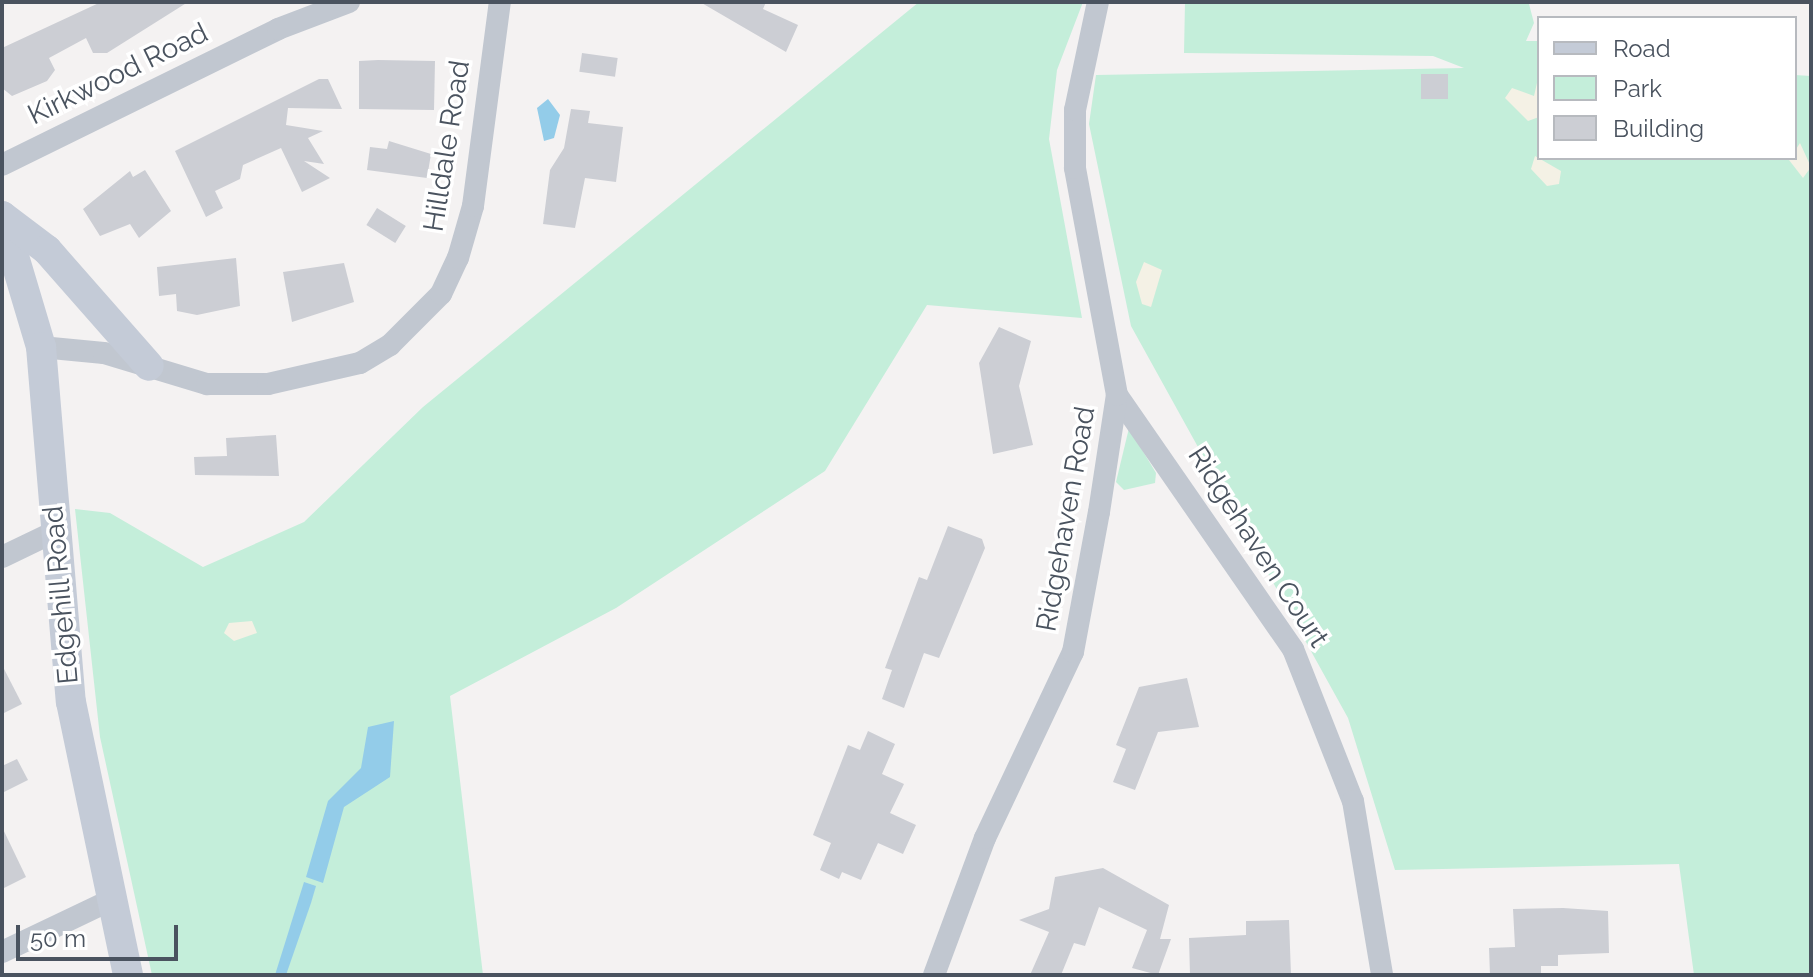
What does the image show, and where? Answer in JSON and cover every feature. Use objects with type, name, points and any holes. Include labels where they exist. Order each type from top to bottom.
[{"type":"street","name":"Kirkwood Road","points":[[2,165],[278,29],[349,2]]},
{"type":"street","name":"Hilldale Road","points":[[41,347],[149,366],[207,384],[268,384],[360,363],[415,324],[458,258],[473,206],[500,2]]},
{"type":"street","name":"Ridgehaven Road","points":[[934,975],[985,838],[1073,652],[1117,395],[1075,168],[1075,110],[1098,2]]},
{"type":"street","points":[[2,216],[47,250],[149,366]]},
{"type":"street","name":"Edgehill Road","points":[[2,216],[41,347],[54,532],[85,795],[128,975]]},
{"type":"street","name":"Ridgehaven Court","points":[[1117,395],[1293,649],[1353,801],[1382,975]]},
{"type":"street","points":[[2,557],[54,532]]},
{"type":"street","points":[[2,952],[111,900]]},
{"type":"green space","points":[[919,2],[1083,2],[1057,70],[1049,139],[1082,318],[927,305],[825,471],[616,608],[450,696],[483,975],[152,975],[100,737],[75,509],[110,513],[203,567],[304,522],[423,407]]},
{"type":"green space","points":[[1185,2],[1529,4],[1534,23],[1526,41],[1537,41],[1537,160],[1797,160],[1797,75],[1811,76],[1811,975],[1694,975],[1679,864],[1395,870],[1348,718],[1131,326],[1089,124],[1096,75],[1464,68],[1433,56],[1184,53]]},
{"type":"green space","points":[[1129,428],[1156,473],[1155,483],[1124,490],[1116,482]]},
{"type":"sand","points":[[1537,83],[1537,118],[1528,121],[1505,98],[1512,88],[1534,96]]},
{"type":"sand","points":[[1800,143],[1811,167],[1803,178],[1789,160],[1797,160]]},
{"type":"sand","points":[[1535,156],[1537,160],[1561,171],[1559,184],[1547,186],[1531,169]]},
{"type":"sand","points":[[1144,262],[1162,270],[1151,307],[1142,304],[1136,282]]},
{"type":"sand","points":[[252,621],[257,633],[234,641],[224,633],[229,623]]},
{"type":"water","points":[[548,99],[560,115],[554,138],[544,141],[537,108]]},
{"type":"water","points":[[394,721],[390,777],[344,807],[323,883],[306,877],[328,801],[361,768],[368,727]]},
{"type":"water","points":[[304,882],[316,886],[311,903],[286,975],[275,975]]},
{"type":"building","points":[[101,2],[188,2],[107,53],[93,53],[86,38],[49,58],[55,70],[47,81],[12,96],[2,88],[2,48]]},
{"type":"building","points":[[700,2],[766,2],[763,9],[798,25],[786,52]]},
{"type":"building","points":[[582,53],[618,58],[615,77],[579,72]]},
{"type":"building","points":[[359,61],[435,61],[434,110],[359,109]]},
{"type":"building","points":[[1421,74],[1448,74],[1448,99],[1421,99]]},
{"type":"building","points":[[319,79],[328,79],[342,109],[288,108],[286,125],[323,131],[308,138],[324,164],[304,161],[330,178],[302,192],[281,148],[243,165],[240,179],[215,191],[223,208],[206,217],[175,151]]},
{"type":"building","points":[[571,109],[590,111],[588,123],[623,127],[616,182],[585,178],[575,228],[543,224],[550,170],[564,148]]},
{"type":"building","points":[[389,141],[431,154],[427,178],[367,170],[370,147],[387,149]]},
{"type":"building","points":[[145,170],[171,211],[139,238],[130,224],[100,236],[83,209],[130,171],[133,177]]},
{"type":"building","points":[[377,208],[406,226],[395,243],[366,225]]},
{"type":"building","points":[[236,258],[240,306],[197,315],[177,311],[176,294],[159,296],[157,267]]},
{"type":"building","points":[[344,263],[354,302],[292,322],[283,272]]},
{"type":"building","points":[[999,327],[1031,341],[1019,386],[1033,445],[993,454],[979,363]]},
{"type":"building","points":[[276,435],[279,476],[195,475],[194,457],[227,456],[226,438]]},
{"type":"building","points":[[948,526],[982,539],[985,548],[939,658],[924,653],[904,708],[882,699],[892,670],[885,668],[919,577],[927,580]]},
{"type":"building","points":[[2,665],[22,704],[2,714]]},
{"type":"building","points":[[1187,678],[1199,727],[1158,732],[1135,790],[1113,782],[1126,749],[1116,745],[1139,687]]},
{"type":"building","points":[[868,731],[895,744],[882,774],[904,784],[890,813],[916,825],[903,854],[878,843],[861,880],[842,872],[839,879],[820,870],[831,843],[813,835],[848,745],[860,750]]},
{"type":"building","points":[[17,759],[28,780],[2,793],[2,766]]},
{"type":"building","points":[[2,827],[26,877],[2,889]]},
{"type":"building","points":[[1103,868],[1169,905],[1160,939],[1171,939],[1158,975],[1132,968],[1147,930],[1099,907],[1085,946],[1074,943],[1061,975],[1030,975],[1049,932],[1019,920],[1049,909],[1055,877]]},
{"type":"building","points":[[1513,909],[1608,911],[1609,953],[1558,955],[1558,966],[1541,966],[1541,975],[1490,975],[1489,948],[1515,947]]},
{"type":"building","points":[[1289,920],[1291,975],[1190,975],[1189,938],[1246,935],[1246,921]]}]
